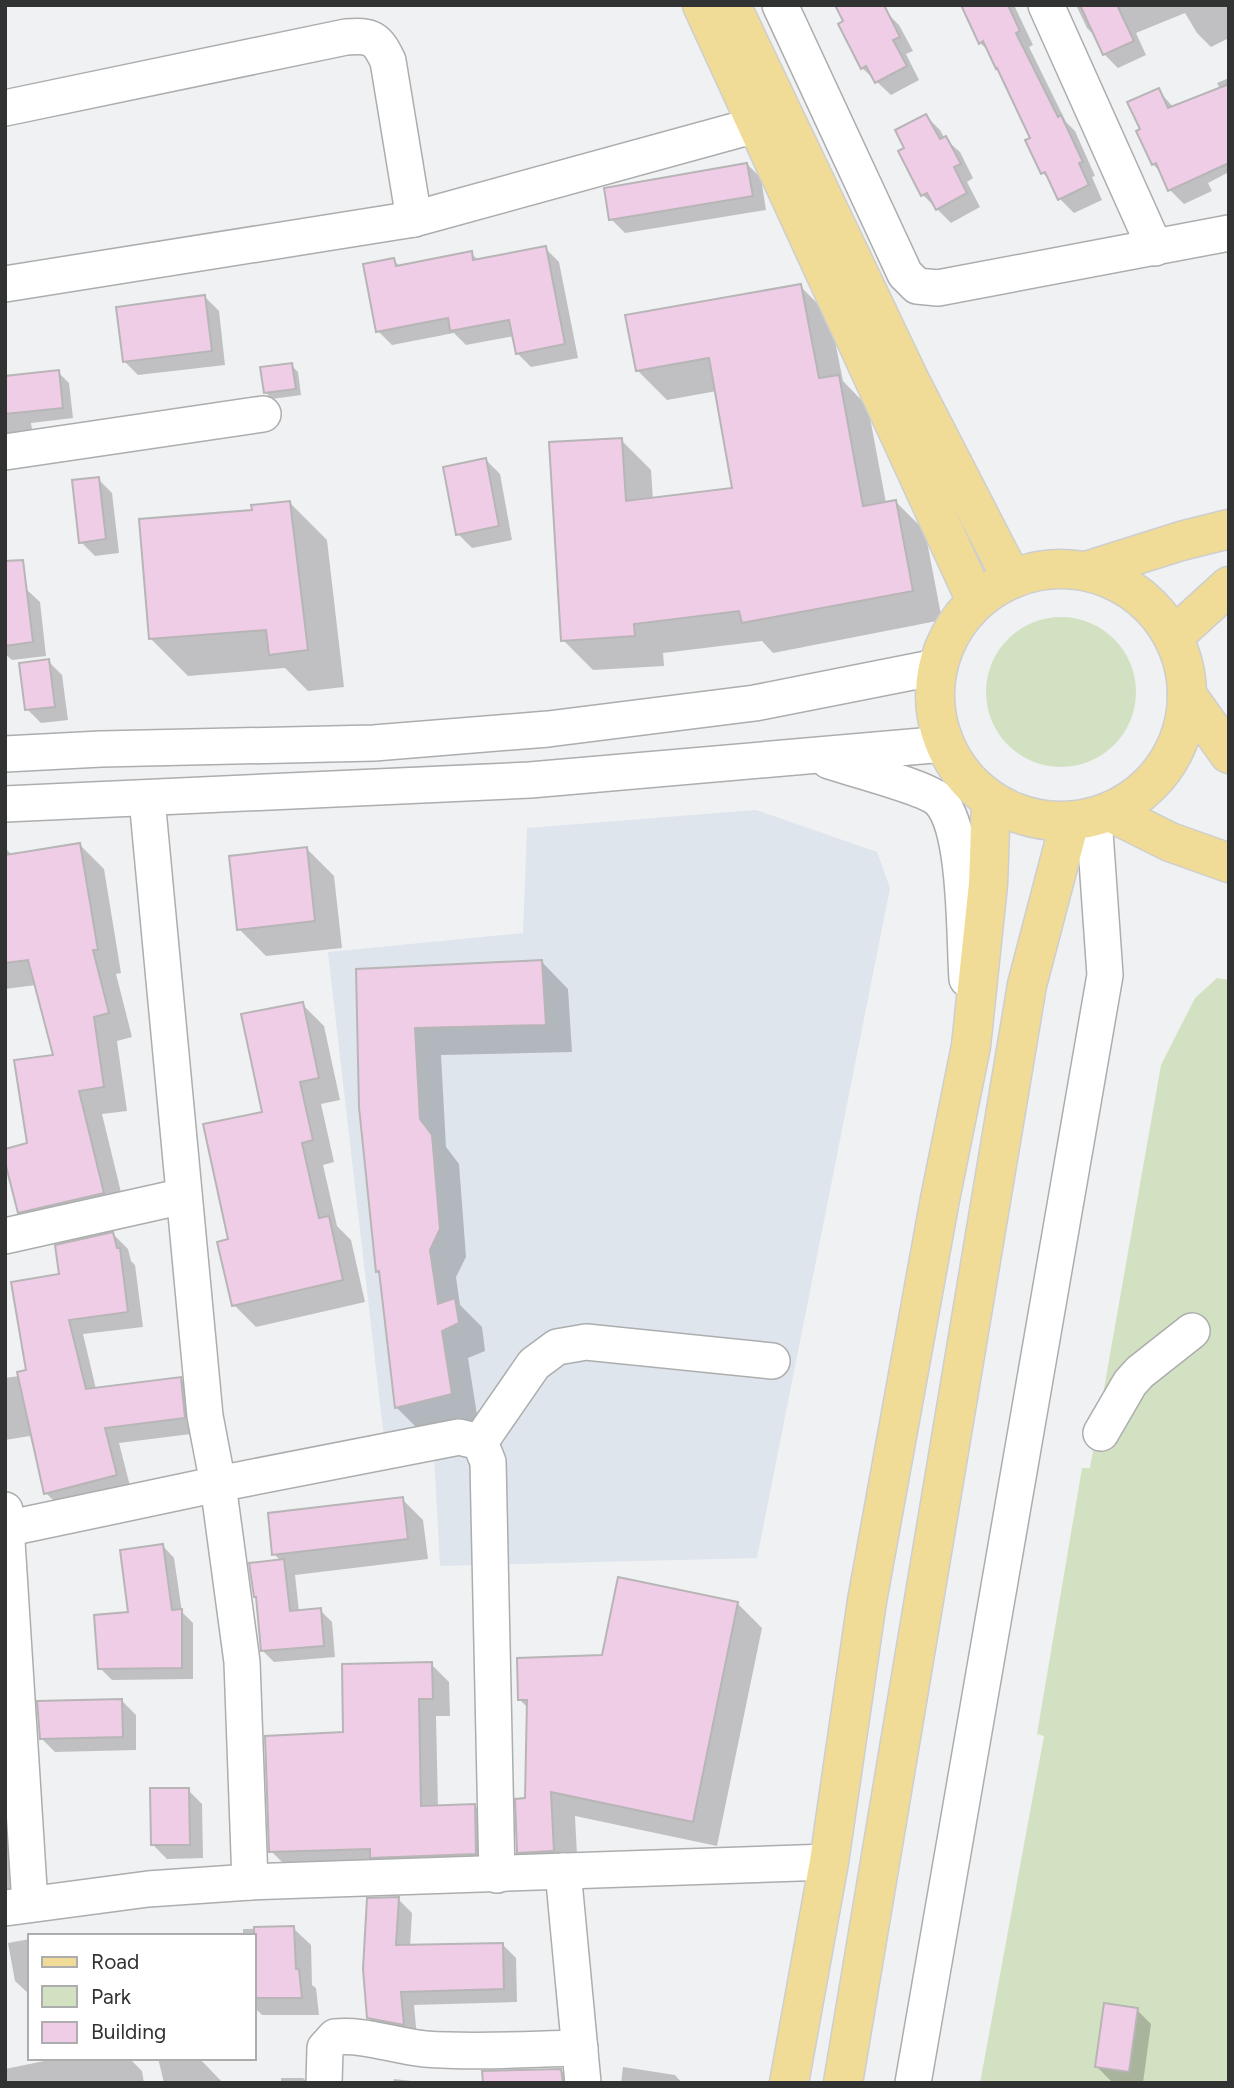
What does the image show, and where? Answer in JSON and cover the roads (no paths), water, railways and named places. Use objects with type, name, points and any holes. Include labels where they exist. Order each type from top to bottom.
[{"type":"main road","points":[[702,5],[770,121],[911,383],[1012,579]]},
{"type":"main road","points":[[732,5],[770,121],[976,601]]},
{"type":"main road","points":[[1086,571],[1229,529]]},
{"type":"main road","points":[[1048,570],[1086,571],[1121,584],[1151,607],[1173,637],[1184,666],[1187,695],[1182,732],[1167,766],[1140,792],[1092,817],[1059,822],[1023,816],[991,801],[964,776],[945,744],[936,709],[937,667],[952,632],[976,601],[1012,579],[1048,570]]},
{"type":"main road","points":[[1173,637],[1229,586]]},
{"type":"main road","points":[[1187,695],[1229,754]]},
{"type":"main road","points":[[789,2083],[829,1862],[869,1588],[971,1046],[986,897],[991,801]]},
{"type":"main road","points":[[1092,817],[1229,863]]},
{"type":"main road","points":[[843,2083],[1027,985],[1092,817]]},
{"type":"street","points":[[780,5],[905,274],[917,286],[939,288],[1229,233]]},
{"type":"street","points":[[1046,5],[1155,248]]},
{"type":"street","points":[[5,108],[366,35],[380,43],[388,61],[414,219]]},
{"type":"street","points":[[5,284],[414,219],[770,121]]},
{"type":"street","points":[[5,452],[263,414]]},
{"type":"street","points":[[5,754],[101,749],[374,743],[548,729],[755,704],[937,667]]},
{"type":"street","points":[[5,804],[530,780],[945,744]]},
{"type":"street","points":[[813,756],[923,792],[940,800],[949,816],[960,854],[971,1046]]},
{"type":"street","points":[[147,799],[205,1416],[218,1484],[242,1662],[250,1882]]},
{"type":"street","points":[[914,2083],[1105,975],[1092,817]]},
{"type":"street","points":[[5,1236],[184,1196]]},
{"type":"street","points":[[1101,1433],[1130,1383],[1192,1331]]},
{"type":"street","points":[[480,1442],[534,1364],[557,1347],[586,1342],[772,1361]]},
{"type":"street","points":[[6,1529],[459,1437],[480,1442]]},
{"type":"street","points":[[480,1442],[488,1462],[497,1875]]},
{"type":"street","points":[[5,1510],[18,1906],[148,1889],[250,1882],[829,1862]]},
{"type":"street","points":[[563,1871],[583,2083]]},
{"type":"street","points":[[324,2083],[325,2048],[335,2038],[350,2036],[423,2049],[580,2048]]}]
